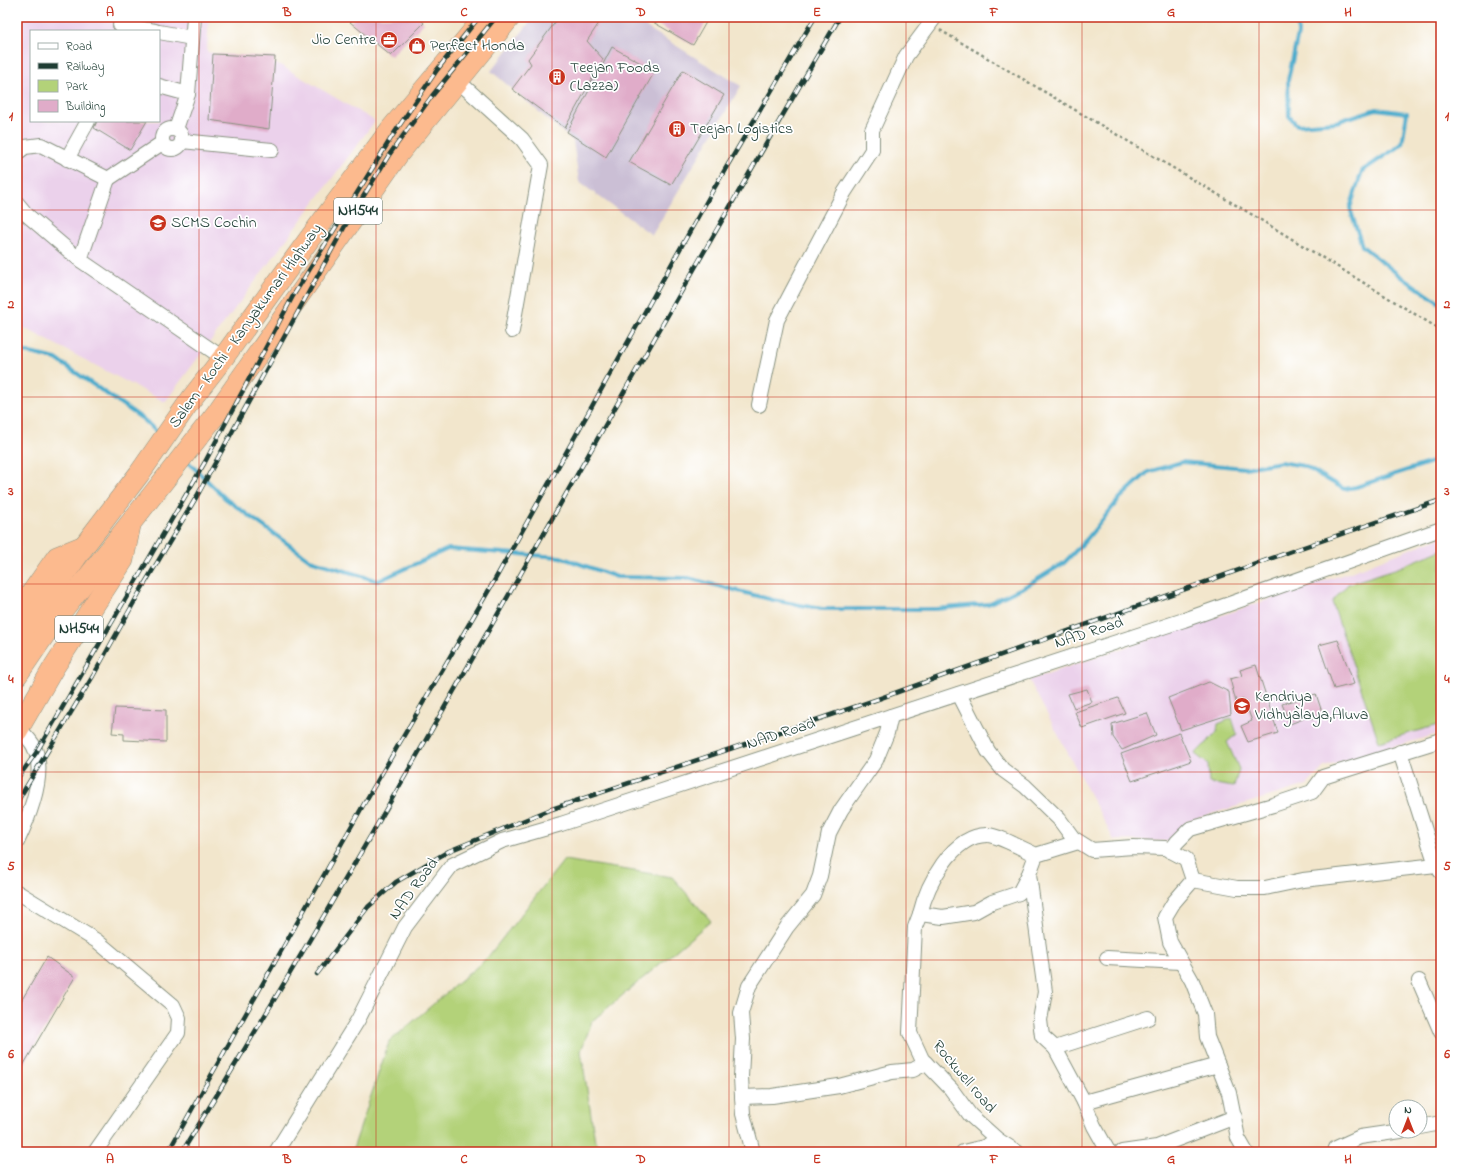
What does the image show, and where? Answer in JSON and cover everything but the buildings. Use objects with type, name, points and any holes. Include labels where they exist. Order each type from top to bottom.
[{"type":"highway","name":"Salem - Kochi - Kanyakumari Highway","points":[[17,642],[84,546],[139,474],[192,398],[391,129],[485,17]]},
{"type":"highway","name":"Salem - Kochi - Kanyakumari Highway","points":[[17,675],[53,622],[158,490],[216,414],[399,153],[510,17]]},
{"type":"highway","name":"NH544","points":[[18,729],[54,668],[123,560],[130,524]]},
{"type":"highway","points":[[17,614],[57,557],[84,546]]},
{"type":"street","points":[[179,135],[188,94],[194,17]]},
{"type":"street","points":[[758,406],[777,320],[844,193],[872,150],[872,130],[906,56],[932,21]]},
{"type":"street","points":[[120,25],[149,30]]},
{"type":"street","points":[[160,32],[192,38]]},
{"type":"street","points":[[458,81],[522,139],[541,165],[512,331]]},
{"type":"street","points":[[160,86],[188,94]]},
{"type":"street","points":[[67,159],[87,122]]},
{"type":"street","points":[[80,260],[108,179],[162,144],[163,134],[168,129],[179,135],[272,150]]},
{"type":"street","points":[[17,153],[25,147],[41,145],[108,179]]},
{"type":"street","points":[[17,203],[27,215],[80,260],[223,358]]},
{"type":"street","name":"NAD Road","points":[[276,1152],[358,1020],[405,927],[452,865],[502,841],[568,821],[1184,620],[1441,529]]},
{"type":"street","points":[[959,694],[988,751],[1002,770],[1025,786],[1058,819],[1078,842],[1092,850],[1133,847],[1165,848],[1186,859],[1193,880]]},
{"type":"street","points":[[753,1152],[743,1114],[742,1097],[741,1013],[749,986],[787,927],[813,895],[820,876],[829,833],[841,810],[876,760],[887,733],[891,716]]},
{"type":"street","points":[[17,842],[30,816],[38,778],[38,762],[34,746],[18,729]]},
{"type":"street","points":[[1170,851],[1190,829],[1273,806],[1312,792],[1323,777],[1441,740]]},
{"type":"street","points":[[1193,880],[1237,888],[1265,888],[1303,880],[1438,869],[1400,752]]},
{"type":"street","name":"Rockwell road","points":[[1016,1152],[998,1140],[970,1114],[951,1089],[922,1059],[910,1033],[915,927],[924,897],[931,882],[946,859],[964,841],[988,835],[1036,855]]},
{"type":"street","points":[[920,914],[944,917],[974,912],[992,902],[1019,892],[1029,874],[1036,855],[1078,842]]},
{"type":"street","points":[[1029,874],[1045,992],[1040,1020],[1042,1036],[1056,1048],[1084,1102],[1094,1126],[1110,1152]]},
{"type":"street","points":[[1193,880],[1174,902],[1165,917],[1170,942],[1192,981],[1205,1014],[1207,1037],[1229,1093],[1238,1138],[1246,1152]]},
{"type":"street","points":[[17,892],[97,941],[173,1005],[179,1018],[178,1033],[95,1152]]},
{"type":"street","points":[[1107,958],[1180,962]]},
{"type":"street","points":[[1419,981],[1441,1032]]},
{"type":"street","points":[[1056,1048],[1148,1018]]},
{"type":"street","points":[[742,1097],[772,1096],[839,1086],[892,1072],[913,1070],[926,1063]]},
{"type":"street","points":[[1084,1102],[1218,1065]]},
{"type":"street","points":[[1122,1152],[1157,1147],[1235,1117]]},
{"type":"street","points":[[1428,1125],[1441,1123]]},
{"type":"street","points":[[1335,1152],[1336,1148],[1360,1137],[1388,1133]]},
{"type":"street","points":[[963,1152],[984,1147],[998,1140]]},
{"type":"path","points":[[932,21],[1441,330]]},
{"type":"shaded area","name":"SCMS Cochin","points":[[20,17],[209,17],[207,52],[280,65],[375,121],[165,402],[17,324],[17,23]]},
{"type":"shaded area","points":[[534,17],[630,17],[741,86],[652,235],[579,182],[573,141],[491,71]]},
{"type":"shaded area","name":"Kendriya Vidhyalaya,Aluva","points":[[1441,537],[1441,733],[1324,767],[1307,785],[1188,821],[1168,841],[1114,840],[1029,680],[1348,573]]},
{"type":"green space","points":[[1441,550],[1441,724],[1379,742],[1332,602],[1348,584],[1398,568]]},
{"type":"green space","points":[[1232,718],[1237,734],[1227,742],[1239,769],[1234,787],[1209,783],[1208,764],[1195,754],[1217,732],[1218,724]]},
{"type":"green space","points":[[564,860],[672,877],[711,921],[592,1021],[581,1051],[595,1141],[602,1152],[352,1152],[389,1042],[487,958]]},
{"type":"waterway","points":[[1297,17],[1298,34],[1288,80],[1289,116],[1297,125],[1336,122],[1376,109],[1407,113],[1402,144],[1362,171],[1350,208],[1362,246],[1399,275],[1441,304]]},
{"type":"waterway","points":[[17,350],[56,359],[143,419],[159,434]]},
{"type":"waterway","points":[[187,461],[226,499],[310,560],[378,581],[448,549],[560,557],[617,577],[688,578],[773,600],[822,609],[936,609],[988,604],[1028,585],[1064,563],[1087,539],[1120,498],[1148,472],[1182,462],[1245,468],[1281,462],[1304,466],[1344,489],[1356,487],[1441,459]]},
{"type":"railway","points":[[17,779],[36,753],[205,462],[293,296],[393,135],[437,70],[479,17]]},
{"type":"railway","points":[[17,802],[93,676],[142,588],[197,496],[345,226],[389,155],[432,96],[496,17]]},
{"type":"railway","points":[[168,1152],[365,802],[493,583],[713,190],[815,17]]},
{"type":"railway","points":[[182,1152],[350,871],[757,159],[840,17]]},
{"type":"railway","points":[[317,974],[368,907],[396,882],[449,851],[549,810],[878,699],[1292,551],[1441,500]]},
{"type":"place","name":"Jio Centre","points":[[389,40]]},
{"type":"place","name":"Perfect Honda","points":[[417,46]]},
{"type":"place","name":"Teejan Foods (Lazza)","points":[[557,77]]},
{"type":"place","name":"Teejan Logistics","points":[[677,129]]},
{"type":"place","name":"SCMS Cochin","points":[[158,223]]},
{"type":"place","name":"Kendriya Vidhyalaya,Aluva","points":[[1242,706]]}]
